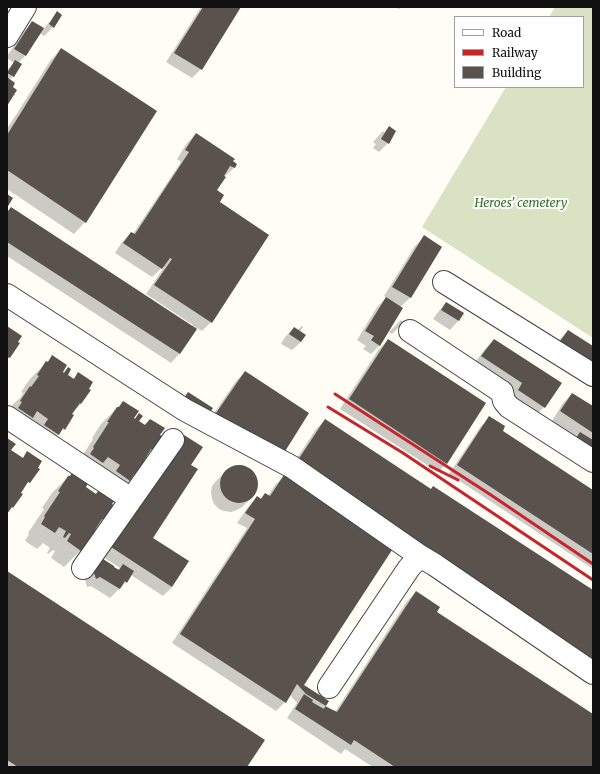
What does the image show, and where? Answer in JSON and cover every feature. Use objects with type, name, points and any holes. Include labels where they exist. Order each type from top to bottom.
[{"type":"street","points":[[7,36],[25,7]]},
{"type":"street","points":[[444,282],[593,375]]},
{"type":"street","points":[[7,295],[185,410],[292,467],[593,673]]},
{"type":"street","points":[[410,331],[502,392],[504,401],[508,407],[593,461]]},
{"type":"street","points":[[7,417],[132,499]]},
{"type":"street","points":[[83,568],[173,440]]},
{"type":"street","points":[[329,686],[409,568],[420,556]]},
{"type":"green space","name":"Heroes' cemetery","points":[[555,7],[593,7],[593,338],[422,227],[505,88],[584,88],[584,16],[550,16]]},
{"type":"building","points":[[203,7],[241,7],[202,70],[174,53]]},
{"type":"building","points":[[57,11],[62,15],[54,28],[49,24]]},
{"type":"building","points":[[32,21],[44,28],[26,56],[14,49]]},
{"type":"building","points":[[61,48],[157,111],[86,223],[7,170],[7,135]]},
{"type":"building","points":[[15,60],[22,64],[14,77],[7,73]]},
{"type":"building","points":[[7,77],[15,83],[13,87],[17,90],[7,106]]},
{"type":"building","points":[[389,126],[396,131],[389,144],[381,139]]},
{"type":"building","points":[[196,133],[235,159],[233,161],[237,164],[235,168],[230,166],[224,176],[226,177],[217,190],[224,195],[220,202],[269,235],[212,323],[154,285],[172,259],[170,258],[162,269],[123,243],[131,232],[135,234],[189,152],[185,150]]},
{"type":"building","points":[[7,194],[13,198],[7,208]]},
{"type":"building","points":[[11,207],[197,329],[180,354],[7,242],[7,210],[8,211]]},
{"type":"building","points":[[424,235],[442,247],[411,298],[392,287]]},
{"type":"building","points":[[386,297],[403,308],[380,346],[371,340],[374,336],[365,331]]},
{"type":"building","points":[[446,302],[464,313],[459,321],[441,310]]},
{"type":"building","points":[[7,326],[22,336],[18,342],[20,343],[7,360]]},
{"type":"building","points":[[294,327],[306,335],[301,342],[289,334]]},
{"type":"building","points":[[568,330],[593,346],[593,365],[558,344]]},
{"type":"building","points":[[388,339],[486,403],[447,464],[349,399]]},
{"type":"building","points":[[494,339],[562,383],[545,408],[518,390],[522,383],[481,356]]},
{"type":"building","points":[[52,355],[67,365],[63,372],[64,373],[68,367],[71,369],[68,375],[74,379],[78,372],[93,382],[89,389],[91,390],[72,414],[74,415],[65,430],[63,428],[59,435],[44,425],[48,419],[37,411],[33,418],[18,408],[22,402],[20,401],[39,376],[37,375],[46,361],[48,362]]},
{"type":"building","points":[[245,371],[309,413],[284,453],[214,416]]},
{"type":"building","points":[[188,392],[213,408],[209,414],[184,398]]},
{"type":"building","points":[[572,393],[593,406],[593,433],[560,411]]},
{"type":"building","points":[[123,401],[139,411],[134,418],[135,419],[139,413],[143,416],[139,421],[145,425],[150,419],[165,428],[160,435],[162,436],[153,450],[151,449],[136,476],[134,474],[130,481],[116,471],[120,465],[108,457],[103,463],[90,454],[109,422],[107,422]]},
{"type":"building","points":[[489,416],[505,426],[503,431],[593,490],[593,554],[457,465]]},
{"type":"building","points":[[325,419],[431,489],[433,486],[593,590],[593,665],[520,618],[524,612],[296,463]]},
{"type":"building","points":[[580,432],[593,440],[593,449],[576,438]]},
{"type":"building","points":[[184,435],[203,447],[191,465],[198,469],[153,538],[189,561],[172,587],[111,547]]},
{"type":"building","points":[[7,438],[16,444],[11,450],[23,458],[27,451],[42,461],[38,468],[40,469],[30,483],[28,482],[21,493],[23,494],[7,514]]},
{"type":"building","points":[[235,465],[243,465],[253,470],[257,477],[257,491],[253,498],[243,503],[235,503],[225,498],[223,495],[220,488],[220,480],[225,470],[228,468]]},
{"type":"building","points":[[74,470],[90,480],[86,487],[96,494],[101,487],[116,498],[104,520],[102,519],[95,530],[97,531],[81,551],[67,541],[71,534],[69,533],[65,538],[63,537],[66,531],[59,527],[55,533],[41,524],[45,517],[44,516],[60,492],[58,491]]},
{"type":"building","points":[[284,475],[394,547],[304,685],[329,701],[326,706],[306,694],[297,684],[286,703],[180,634],[255,519],[245,513],[257,496],[261,499],[265,493],[270,496]]},
{"type":"building","points":[[103,559],[119,570],[123,564],[134,571],[127,583],[125,581],[120,589],[100,577],[96,579],[92,566],[99,564]]},
{"type":"building","points":[[7,571],[265,740],[247,767],[18,767],[7,760]]},
{"type":"building","points":[[416,591],[440,607],[437,612],[593,714],[593,767],[395,767],[354,740],[351,745],[295,709],[304,694],[313,700],[312,702],[324,709],[325,706],[337,712]]},
{"type":"railway","points":[[335,394],[491,495],[593,564]]},
{"type":"railway","points":[[328,407],[403,453],[593,580]]},
{"type":"railway","points":[[430,466],[458,480]]}]
